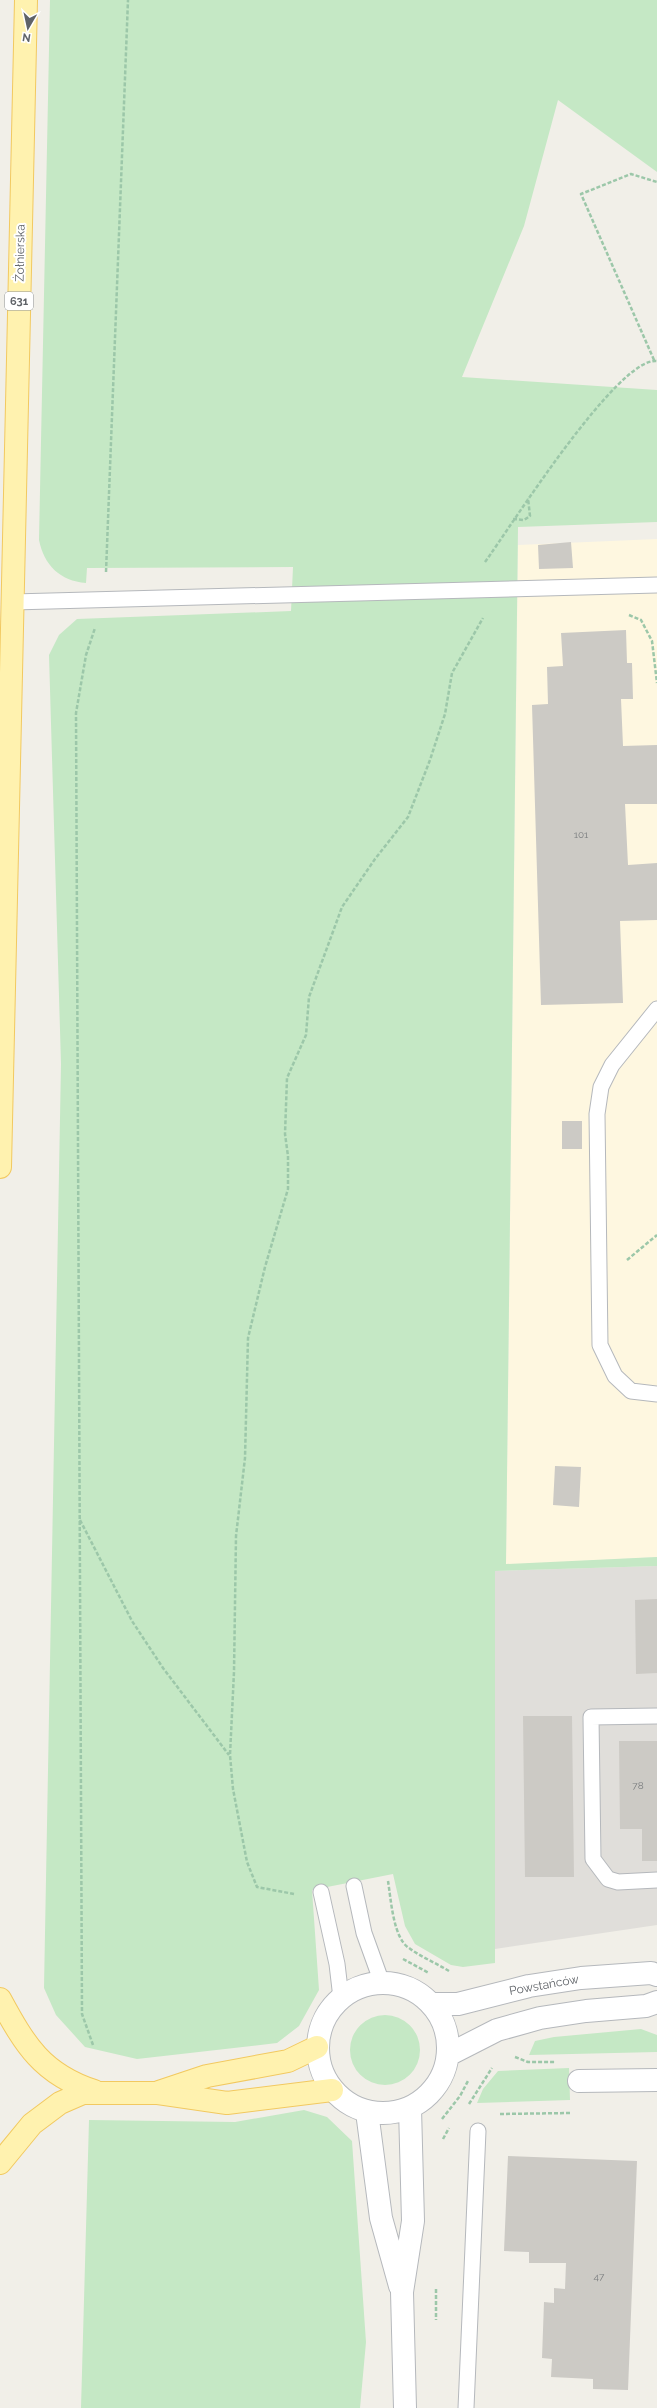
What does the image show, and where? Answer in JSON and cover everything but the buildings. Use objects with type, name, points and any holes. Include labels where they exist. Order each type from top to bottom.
[{"type":"main road","name":"Żołnierska","points":[[13,602],[26,0]]},
{"type":"main road","name":"631","points":[[0,1167],[13,602]]},
{"type":"main road","points":[[0,1999],[14,2025],[44,2064],[69,2082],[94,2091],[158,2093],[227,2103],[332,2090]]},
{"type":"main road","points":[[158,2093],[207,2076],[288,2061],[317,2047]]},
{"type":"main road","points":[[0,2163],[18,2139],[49,2110],[71,2098],[94,2091]]},
{"type":"street","name":"Powstańców","points":[[432,2004],[458,2004],[529,1986],[581,1978],[651,1973],[657,1975]]},
{"type":"street","points":[[382,1983],[409,1988],[432,2004],[447,2033],[448,2055],[446,2069],[432,2092],[410,2108],[382,2114],[367,2112],[348,2104],[332,2090],[319,2063],[317,2047],[324,2020],[341,1998],[367,1985],[382,1983]]},
{"type":"street","points":[[448,2055],[497,2030],[540,2018],[586,2010],[646,2006],[657,2002]]},
{"type":"street","points":[[579,2081],[657,2080]]},
{"type":"street","points":[[404,2408],[402,2292],[413,2221],[410,2108]]},
{"type":"street","points":[[367,2112],[381,2218],[402,2292]]},
{"type":"lane","points":[[13,602],[657,585]]},
{"type":"lane","points":[[657,1009],[612,1065],[601,1087],[597,1114],[600,1345],[615,1376],[632,1392],[657,1394]]},
{"type":"lane","points":[[657,1716],[591,1717],[593,1859],[608,1879],[618,1882],[657,1880]]},
{"type":"lane","points":[[354,1886],[364,1933],[382,1983]]},
{"type":"lane","points":[[322,1895],[337,1964],[341,1998]]},
{"type":"lane","points":[[466,2408],[478,2131]]},
{"type":"path","points":[[92,2045],[82,2014],[76,713],[86,655],[105,600],[128,0]]},
{"type":"path","points":[[464,590],[528,498],[595,411],[630,372],[655,360],[581,194],[631,174],[657,182]]},
{"type":"path","points":[[513,519],[524,520],[530,516],[528,498]]},
{"type":"path","points":[[322,1895],[257,1887],[247,1862],[233,1789],[230,1755],[234,1672],[236,1536],[245,1458],[248,1338],[265,1267],[288,1189],[288,1156],[285,1134],[287,1078],[306,1035],[309,997],[342,907],[375,859],[408,817],[430,760],[445,714],[452,672],[498,589]]},
{"type":"path","points":[[627,613],[641,620],[652,641],[657,683]]},
{"type":"path","points":[[600,1279],[638,1253],[657,1234]]},
{"type":"path","points":[[80,1519],[132,1621],[164,1668],[230,1755]]},
{"type":"path","points":[[388,1881],[394,1920],[400,1937],[408,1948],[450,1972]]},
{"type":"path","points":[[468,2106],[480,2085],[498,2063]]},
{"type":"path","points":[[437,2125],[460,2096],[471,2074]]},
{"type":"path","points":[[478,2131],[484,2115],[579,2112]]},
{"type":"path","points":[[443,2138],[452,2124]]},
{"type":"shaded area","points":[[657,539],[657,1557],[506,1565],[518,545]]},
{"type":"shaded area","points":[[657,1566],[657,1925],[495,1949],[495,1571]]},
{"type":"green space","points":[[50,0],[657,0],[657,172],[558,100],[524,226],[462,377],[657,390],[657,522],[518,527],[506,1564],[657,1557],[657,1566],[495,1571],[495,1963],[463,1967],[451,1965],[415,1944],[405,1926],[393,1874],[312,1890],[319,1990],[299,2026],[277,2043],[137,2059],[85,2047],[56,2015],[44,1988],[61,1064],[49,655],[59,635],[77,619],[291,611],[293,567],[87,568],[86,583],[77,582],[61,575],[49,564],[41,549],[39,540]]},
{"type":"green space","points":[[385,2015],[398,2018],[410,2025],[417,2037],[420,2050],[417,2063],[410,2075],[398,2082],[385,2085],[372,2082],[360,2075],[353,2063],[350,2050],[353,2037],[360,2025],[372,2018]]},
{"type":"green space","points":[[641,2029],[657,2035],[657,2052],[529,2055],[535,2041],[554,2037]]},
{"type":"green space","points":[[569,2068],[570,2100],[477,2103],[483,2089],[498,2071]]},
{"type":"green space","points":[[304,2110],[327,2117],[352,2141],[366,2342],[360,2408],[81,2408],[89,2120],[235,2122]]}]
